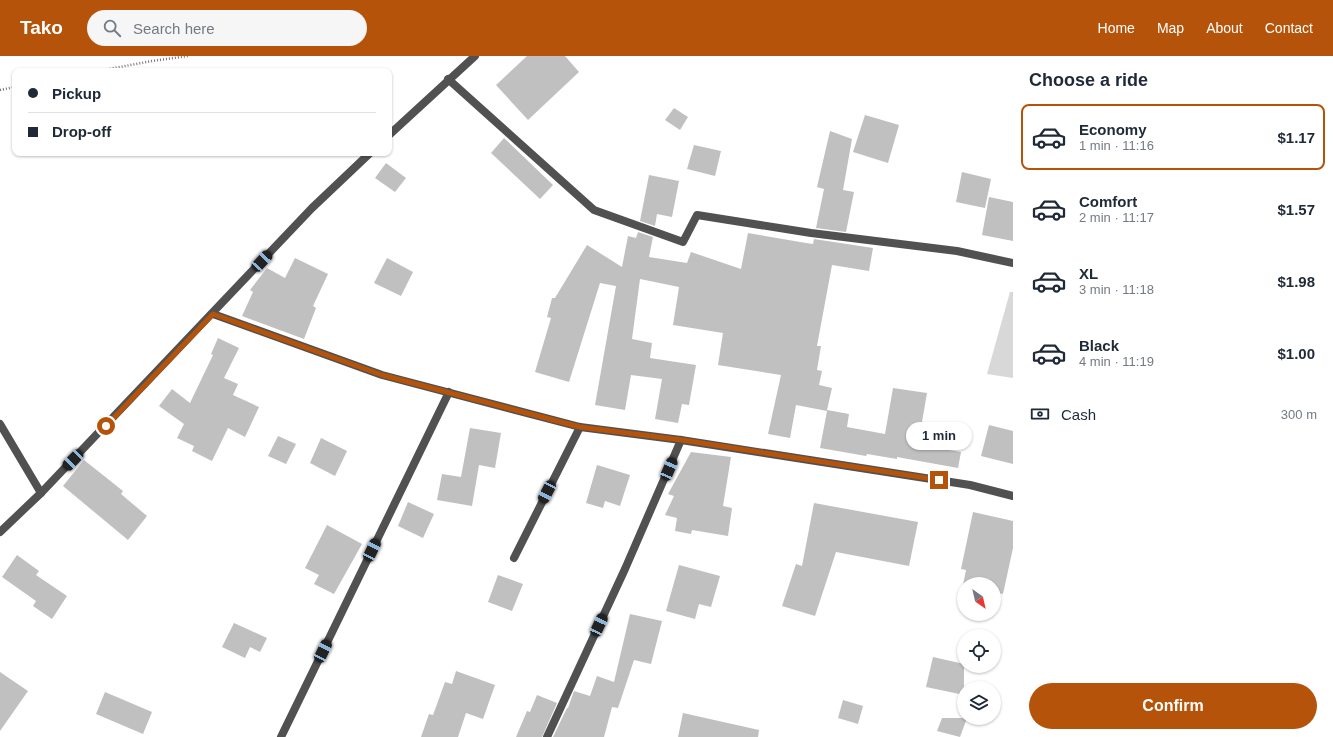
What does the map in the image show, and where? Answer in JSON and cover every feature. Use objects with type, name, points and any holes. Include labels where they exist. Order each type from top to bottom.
[{"type":"street","points":[[392,132],[448,79],[475,56]]},
{"type":"street","points":[[448,79],[594,210],[683,242],[697,215],[811,233],[957,251],[1013,264]]},
{"type":"street","points":[[0,532],[41,493],[213,314],[312,208],[367,156]]},
{"type":"street","points":[[213,314],[382,375],[580,427],[682,440],[970,485],[1013,496]]},
{"type":"street","points":[[281,737],[449,392]]},
{"type":"street","points":[[0,424],[41,493]]},
{"type":"street","points":[[514,558],[580,427]]},
{"type":"street","points":[[547,737],[625,569],[682,440]]},
{"type":"path","points":[[116,68],[188,56]]},
{"type":"path","points":[[0,90],[12,88]]},
{"type":"shaded area","points":[[1010,292],[1013,292],[1013,378],[987,374]]},
{"type":"building","points":[[527,56],[565,56],[579,72],[528,120],[496,85]]},
{"type":"building","points":[[674,108],[688,117],[680,130],[665,120]]},
{"type":"building","points":[[865,115],[899,125],[888,163],[853,152]]},
{"type":"building","points":[[830,131],[852,139],[843,190],[854,192],[846,232],[816,228],[824,189],[817,187]]},
{"type":"building","points":[[504,138],[553,185],[540,199],[491,153]]},
{"type":"building","points":[[694,145],[721,151],[715,176],[687,169]]},
{"type":"building","points":[[386,163],[406,178],[395,192],[375,178]]},
{"type":"building","points":[[962,172],[991,179],[985,208],[956,202]]},
{"type":"building","points":[[649,175],[679,181],[672,217],[657,214],[655,226],[640,221]]},
{"type":"building","points":[[989,197],[1013,202],[1013,241],[982,235]]},
{"type":"building","points":[[638,232],[653,237],[649,257],[687,263],[691,252],[741,269],[748,233],[813,244],[814,239],[873,248],[869,271],[832,265],[817,346],[821,346],[817,370],[822,371],[819,385],[832,388],[827,410],[849,414],[847,427],[885,434],[893,388],[927,393],[918,445],[961,452],[958,468],[897,457],[897,459],[867,454],[866,456],[820,448],[827,411],[796,405],[790,438],[768,434],[781,375],[718,365],[723,333],[673,325],[679,287],[640,279],[632,339],[652,343],[650,358],[696,365],[689,405],[682,404],[678,423],[655,419],[662,379],[631,375],[625,410],[595,405],[616,286],[600,283],[569,382],[535,372],[551,318],[547,317],[552,298],[555,298],[587,245],[622,267],[628,236],[636,238]]},
{"type":"building","points":[[295,258],[328,274],[313,306],[316,308],[304,339],[242,316],[253,292],[250,290],[267,268],[285,278]]},
{"type":"building","points":[[387,258],[413,272],[401,296],[374,283]]},
{"type":"building","points":[[218,338],[239,348],[224,378],[238,384],[233,395],[259,407],[245,437],[228,428],[212,461],[192,451],[194,446],[177,438],[184,424],[159,406],[172,389],[190,403],[213,355],[211,354]]},
{"type":"building","points":[[989,425],[1013,431],[1013,464],[981,456]]},
{"type":"building","points":[[470,428],[501,433],[495,468],[479,465],[472,506],[437,500],[442,474],[461,477]]},
{"type":"building","points":[[278,436],[296,444],[286,464],[268,456]]},
{"type":"building","points":[[321,438],[347,451],[335,476],[310,463]]},
{"type":"building","points":[[691,452],[731,457],[723,506],[732,508],[728,536],[692,530],[691,534],[675,531],[677,518],[665,515],[674,496],[668,494]]},
{"type":"building","points":[[84,460],[123,491],[121,494],[147,516],[128,540],[63,486]]},
{"type":"building","points":[[597,465],[630,475],[620,506],[605,501],[603,508],[586,503]]},
{"type":"building","points":[[408,502],[434,514],[423,538],[398,526]]},
{"type":"building","points":[[814,503],[918,522],[909,566],[836,552],[815,616],[782,606],[796,564],[802,566]]},
{"type":"building","points":[[973,512],[1013,521],[1013,548],[1003,594],[1001,594],[1001,577],[965,577],[966,570],[961,569]]},
{"type":"building","points":[[327,525],[362,544],[334,594],[314,584],[319,575],[305,568]]},
{"type":"building","points":[[17,555],[39,571],[36,575],[67,596],[52,619],[33,606],[36,601],[2,577]]},
{"type":"building","points":[[679,565],[720,576],[711,607],[699,604],[695,619],[666,611]]},
{"type":"building","points":[[498,575],[523,584],[512,611],[488,602]]},
{"type":"building","points":[[630,614],[662,621],[651,664],[634,660],[618,708],[612,707],[604,737],[553,737],[568,708],[574,691],[590,696],[597,676],[614,682]]},
{"type":"building","points":[[234,623],[267,638],[260,652],[250,647],[245,658],[222,647]]},
{"type":"building","points":[[933,657],[957,662],[957,673],[964,673],[964,681],[957,681],[957,694],[926,687]]},
{"type":"building","points":[[456,671],[495,685],[483,719],[466,713],[458,737],[421,737],[429,714],[433,715],[445,682],[452,684]]},
{"type":"building","points":[[0,672],[28,691],[0,731]]},
{"type":"building","points":[[105,692],[152,712],[143,734],[96,714]]},
{"type":"building","points":[[537,695],[557,703],[542,737],[516,737],[527,711],[530,712]]},
{"type":"building","points":[[843,700],[863,706],[858,724],[838,718]]},
{"type":"building","points":[[683,713],[759,730],[758,737],[678,737]]},
{"type":"building","points":[[942,718],[957,718],[957,725],[964,725],[960,737],[937,731]]},
{"type":"route","points":[[106,426],[213,314],[382,375],[580,427],[682,440],[939,480]]}]
